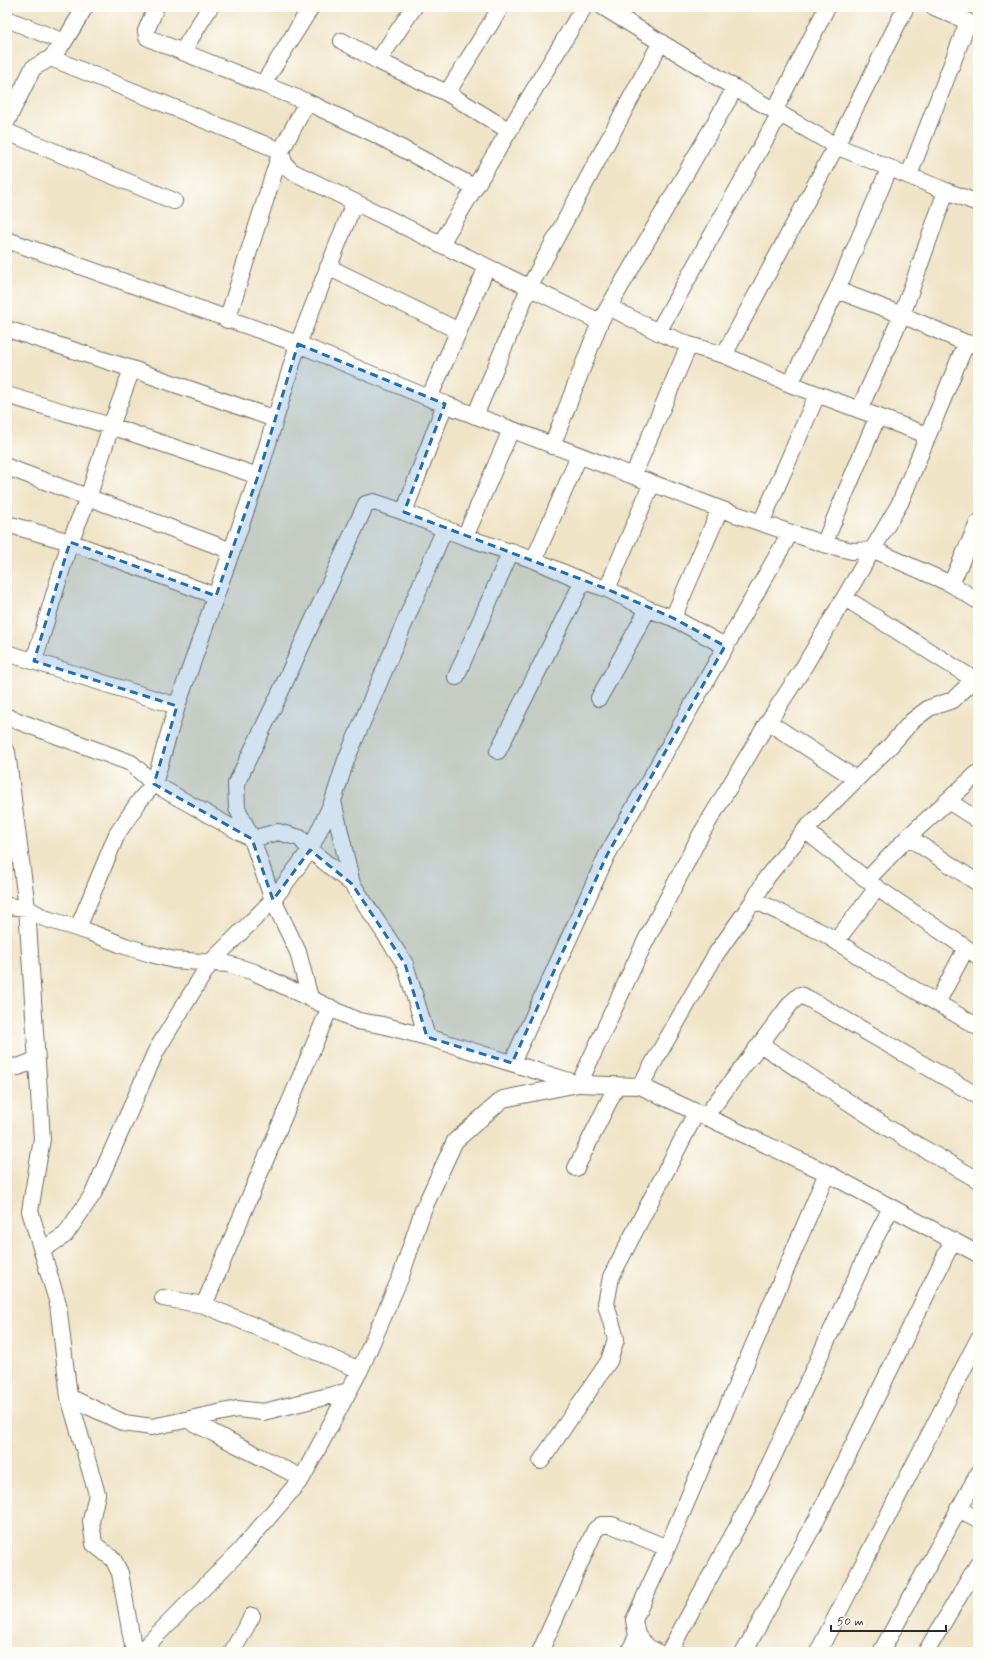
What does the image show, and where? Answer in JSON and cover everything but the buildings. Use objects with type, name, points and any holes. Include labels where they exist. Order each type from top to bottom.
[{"type":"street","points":[[7,121],[33,68],[51,58],[64,42],[85,7]]},
{"type":"street","points":[[156,7],[146,31],[147,37],[307,102],[373,133],[474,187]]},
{"type":"street","points":[[182,52],[210,7]]},
{"type":"street","points":[[263,84],[311,7]]},
{"type":"street","points":[[378,61],[414,7]]},
{"type":"street","points":[[447,93],[501,7]]},
{"type":"street","points":[[440,245],[508,130],[584,7]]},
{"type":"street","points":[[603,7],[735,88],[836,146],[909,175],[946,192],[978,203]]},
{"type":"street","points":[[658,332],[778,112],[828,7]]},
{"type":"street","points":[[724,356],[836,146],[906,7]]},
{"type":"street","points":[[909,175],[973,24],[934,7]]},
{"type":"street","points":[[7,19],[64,42]]},
{"type":"street","points":[[342,41],[378,61],[447,93],[508,130]]},
{"type":"street","points":[[475,416],[530,288],[661,42]]},
{"type":"street","points":[[51,58],[281,151]]},
{"type":"street","points":[[552,446],[600,322],[735,88]]},
{"type":"street","points":[[227,320],[281,151],[307,102]]},
{"type":"street","points":[[7,132],[174,202]]},
{"type":"street","points":[[281,151],[284,163],[291,171],[354,204],[600,322]]},
{"type":"street","points":[[790,384],[837,290],[889,168]]},
{"type":"street","points":[[859,410],[902,315],[946,192]]},
{"type":"street","points":[[78,928],[117,834],[140,800],[154,784],[177,706],[258,476],[298,344],[354,204]]},
{"type":"street","points":[[7,240],[227,320],[298,344],[475,416],[720,509],[852,552],[874,550],[951,584],[978,601]]},
{"type":"street","points":[[328,267],[459,331]]},
{"type":"street","points":[[429,398],[487,267]]},
{"type":"street","points":[[579,1084],[643,946],[701,834],[768,722],[802,670],[900,504],[927,435],[972,344],[837,290]]},
{"type":"street","points":[[609,307],[658,332],[689,345],[724,356],[817,395],[927,435]]},
{"type":"street","points":[[7,329],[132,369],[275,419]]},
{"type":"street","points":[[634,476],[689,345]]},
{"type":"street","points":[[34,661],[70,542],[88,498],[111,426],[132,369]]},
{"type":"street","points":[[7,395],[111,426],[258,476]]},
{"type":"street","points":[[761,523],[817,395]]},
{"type":"street","points":[[404,512],[445,404]]},
{"type":"street","points":[[824,544],[877,418]]},
{"type":"street","points":[[465,537],[511,430]]},
{"type":"street","points":[[534,560],[579,456]]},
{"type":"street","points":[[7,467],[232,551]]},
{"type":"street","points":[[607,590],[652,482]]},
{"type":"street","points":[[310,998],[298,952],[273,900],[252,839],[237,808],[236,784],[366,504],[374,502],[404,512],[465,537],[511,551],[534,560],[607,590],[648,609],[673,618],[725,646]]},
{"type":"street","points":[[673,618],[720,509]]},
{"type":"street","points":[[951,584],[978,523]]},
{"type":"street","points":[[7,524],[70,542],[216,596]]},
{"type":"street","points":[[42,1250],[65,1234],[93,1194],[156,1051],[210,963],[273,900],[310,850],[333,801],[346,760],[445,528]]},
{"type":"street","points":[[512,1063],[607,855],[790,533]]},
{"type":"street","points":[[456,677],[511,551]]},
{"type":"street","points":[[498,751],[583,581]]},
{"type":"street","points":[[640,1086],[716,954],[754,900],[767,877],[805,830],[912,721],[930,708],[953,700],[977,679],[845,598]]},
{"type":"street","points":[[599,698],[648,609]]},
{"type":"street","points":[[7,653],[177,706]]},
{"type":"street","points":[[7,717],[131,763],[154,784],[252,839],[278,832],[300,838],[310,850],[352,884],[405,964],[427,1037]]},
{"type":"street","points":[[768,722],[856,779]]},
{"type":"street","points":[[7,752],[27,908],[42,1139],[30,1211],[58,1304],[69,1397],[97,1494],[91,1521],[94,1544],[113,1559],[120,1573],[134,1652]]},
{"type":"street","points":[[836,941],[872,884],[908,836],[978,773]]},
{"type":"street","points":[[333,801],[352,884]]},
{"type":"street","points":[[948,801],[978,820]]},
{"type":"street","points":[[805,830],[872,884],[972,952],[937,1003]]},
{"type":"street","points":[[908,836],[978,883]]},
{"type":"street","points":[[754,900],[836,941],[874,966],[917,989],[937,1003],[978,1027]]},
{"type":"street","points":[[7,906],[27,908],[44,918],[78,928],[151,954],[174,960],[228,964],[254,972],[358,1020],[427,1037],[579,1084]]},
{"type":"street","points":[[541,1461],[609,1361],[616,1339],[606,1304],[611,1277],[701,1115],[760,1044],[791,1003],[800,996],[810,999],[978,1096]]},
{"type":"street","points":[[204,1305],[330,1007]]},
{"type":"street","points":[[760,1044],[888,1128],[978,1180]]},
{"type":"street","points":[[7,1066],[18,1067],[36,1060]]},
{"type":"street","points":[[140,1652],[239,1552],[302,1478],[360,1370],[401,1276],[423,1210],[455,1141],[503,1100],[579,1084],[640,1086],[828,1173],[978,1254]]},
{"type":"street","points":[[576,1168],[617,1085]]},
{"type":"street","points":[[657,1652],[649,1648],[637,1636],[634,1620],[667,1548],[828,1173]]},
{"type":"street","points":[[669,1652],[758,1487],[868,1252],[891,1208]]},
{"type":"street","points":[[744,1652],[817,1519],[953,1240]]},
{"type":"street","points":[[163,1298],[204,1305],[360,1370]]},
{"type":"street","points":[[818,1652],[978,1340]]},
{"type":"street","points":[[69,1397],[124,1424],[152,1427],[237,1409],[263,1412],[349,1391]]},
{"type":"street","points":[[188,1420],[302,1478]]},
{"type":"street","points":[[881,1652],[978,1474]]},
{"type":"street","points":[[958,1509],[978,1519]]},
{"type":"street","points":[[540,1652],[595,1530],[601,1525],[612,1525],[667,1548]]},
{"type":"street","points":[[926,1652],[978,1564]]},
{"type":"street","points":[[232,1652],[252,1616]]},
{"type":"street","points":[[629,1652],[637,1636]]},
{"type":"highlighted area","points":[[298,344],[445,404],[404,512],[607,589],[673,618],[725,646],[607,855],[512,1063],[427,1037],[405,964],[352,884],[310,850],[273,900],[252,839],[154,784],[177,706],[34,661],[70,542],[216,596],[258,476]]}]
